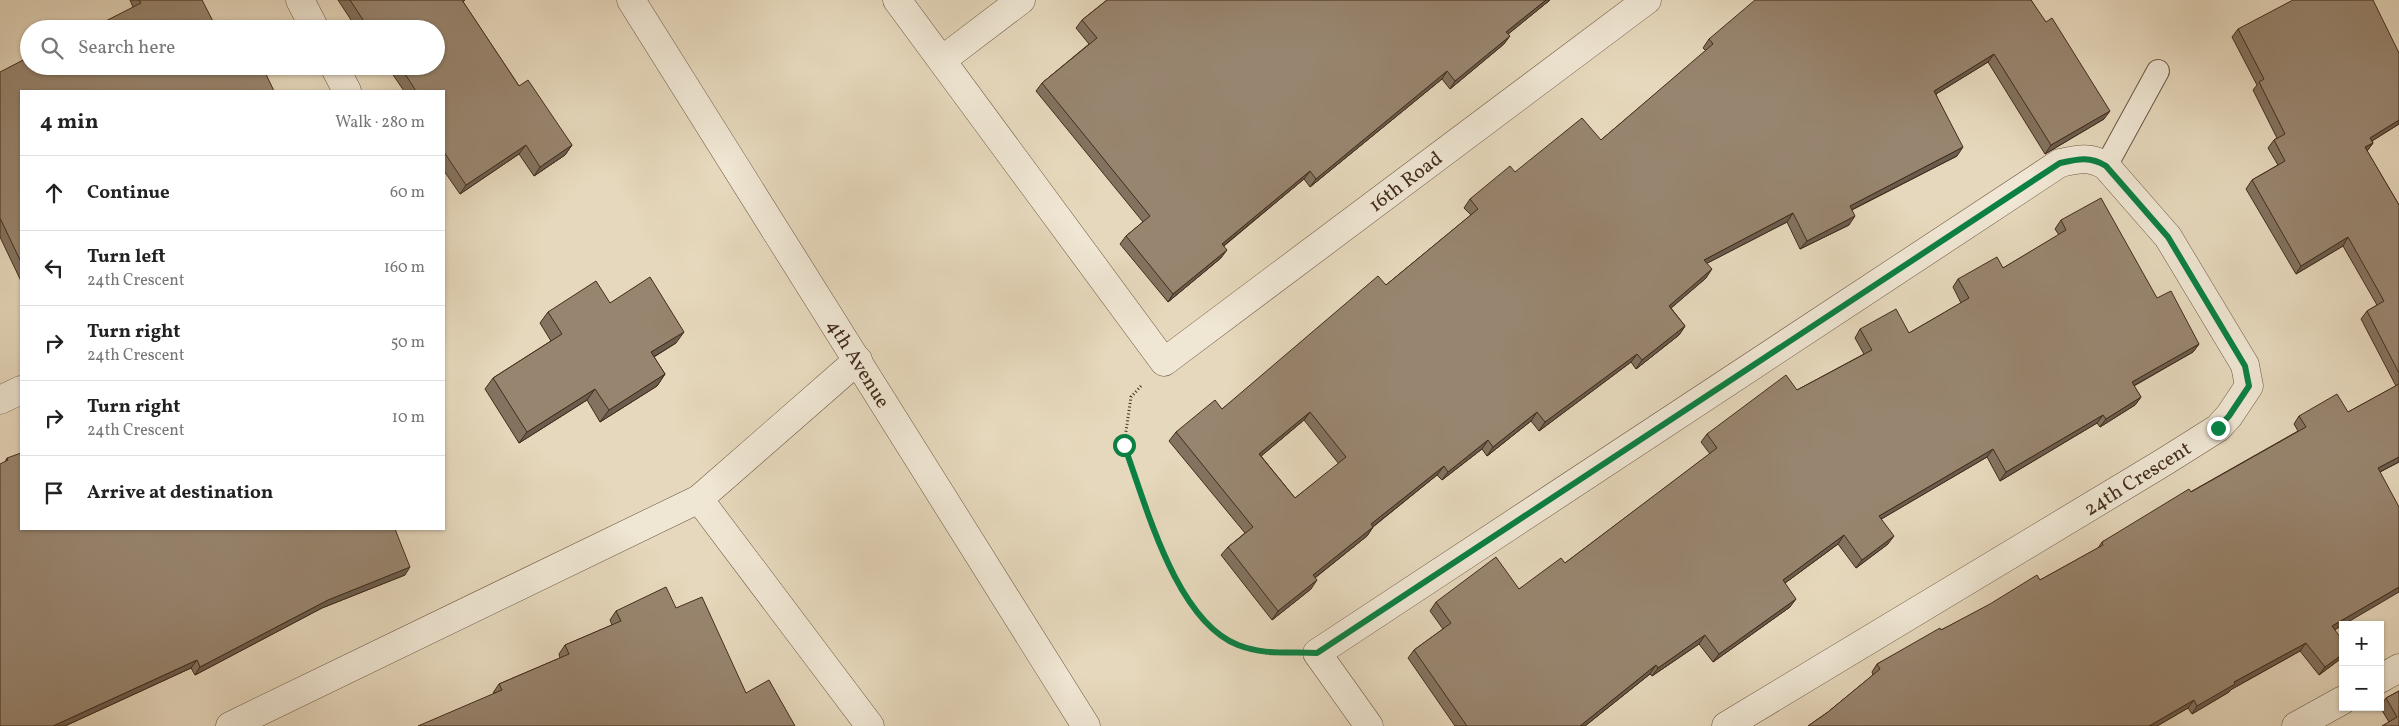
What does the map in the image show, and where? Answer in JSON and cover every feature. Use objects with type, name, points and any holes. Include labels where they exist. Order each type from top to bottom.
[{"type":"street","points":[[300,0],[310,20]]},
{"type":"street","name":"4th Avenue","points":[[631,0],[1086,726]]},
{"type":"street","points":[[897,0],[1164,362]]},
{"type":"street","points":[[942,60],[1021,0]]},
{"type":"street","name":"16th Road","points":[[1164,362],[1647,0]]},
{"type":"street","points":[[339,75],[346,90]]},
{"type":"street","points":[[1369,726],[1317,653],[2060,163],[2094,158],[2106,166]]},
{"type":"street","name":"24th Crescent","points":[[1726,726],[2164,462],[2218,428],[2229,416],[2249,386],[2245,366],[2168,237],[2106,166]]},
{"type":"street","points":[[230,726],[700,499],[858,360]]},
{"type":"street","points":[[0,400],[20,390]]},
{"type":"street","points":[[700,499],[870,726]]},
{"type":"street","points":[[2384,677],[2399,668]]},
{"type":"street","points":[[2296,726],[2339,702]]},
{"type":"lane","points":[[2106,166],[2158,71]]},
{"type":"path","points":[[1164,362],[1132,396],[1124,445],[1160,543],[1178,584],[1210,627],[1237,644],[1272,654],[1317,653]]},
{"type":"building","points":[[139,0],[202,0],[212,20],[108,20],[141,3]]},
{"type":"building","points":[[350,0],[462,0],[519,86],[528,80],[572,145],[540,167],[526,145],[466,185],[445,154],[445,90],[415,90],[406,75],[445,75],[445,20],[363,20]]},
{"type":"building","points":[[1107,0],[1546,0],[1506,32],[1510,36],[1455,81],[1447,71],[1316,179],[1310,171],[1222,244],[1227,250],[1173,294],[1126,236],[1150,216],[1042,83],[1097,38],[1082,20]]},
{"type":"building","points":[[1755,0],[2031,0],[2046,22],[2052,18],[2110,111],[2051,145],[1994,54],[1934,91],[1963,147],[1850,206],[1855,216],[1807,241],[1793,213],[1704,260],[1712,269],[1669,306],[1685,326],[1642,360],[1637,354],[1545,422],[1537,412],[1493,447],[1488,440],[1448,472],[1444,466],[1371,524],[1373,527],[1313,575],[1317,580],[1278,611],[1228,547],[1253,527],[1176,432],[1215,400],[1222,409],[1378,276],[1386,285],[1478,209],[1470,199],[1510,166],[1515,172],[1582,118],[1601,140],[1713,44],[1709,39]],"holes":[[[1310,412],[1346,457],[1295,498],[1259,454]]]},
{"type":"building","points":[[2293,0],[2373,0],[2399,53],[2399,120],[2370,138],[2373,143],[2365,147],[2399,205],[2399,373],[2367,311],[2384,301],[2348,237],[2301,266],[2252,180],[2285,161],[2274,140],[2285,134],[2259,82],[2264,79],[2238,29]]},
{"type":"building","points":[[20,62],[20,75],[266,75],[274,90],[20,90],[20,260],[0,218],[0,72]]},
{"type":"building","points":[[2101,198],[2157,298],[2171,291],[2199,344],[2132,382],[2141,397],[2106,419],[2103,415],[2006,472],[1993,449],[1879,516],[1894,536],[1862,560],[1844,535],[1783,580],[1796,599],[1719,654],[1705,635],[1658,668],[1656,665],[1580,726],[1467,726],[1414,650],[1451,623],[1436,602],[1496,557],[1519,589],[1561,558],[1565,563],[1717,448],[1707,434],[1786,375],[1797,390],[1872,350],[1860,329],[1896,309],[1909,333],[1969,298],[1958,279],[1997,257],[2003,268],[2066,230],[2061,220]]},
{"type":"building","points":[[650,277],[684,332],[651,352],[665,374],[609,410],[595,389],[527,432],[493,378],[562,334],[548,312],[596,281],[610,303]]},
{"type":"building","points":[[2399,384],[2399,457],[2378,468],[2399,507],[2399,587],[2332,626],[2339,636],[2339,657],[2325,667],[2306,643],[2234,682],[2235,684],[2197,706],[2194,700],[2149,726],[1808,726],[1880,669],[1877,664],[1940,628],[1941,630],[1990,604],[2037,575],[2040,580],[2103,545],[2102,542],[2189,489],[2191,492],[2306,427],[2299,416],[2337,394],[2348,412]]},
{"type":"building","points":[[20,453],[20,530],[395,530],[410,567],[328,600],[200,667],[197,660],[53,726],[0,726],[0,464],[8,460],[7,458]]},
{"type":"building","points":[[666,587],[676,608],[702,597],[746,693],[769,680],[795,726],[418,726],[502,690],[499,684],[569,654],[565,645],[621,621],[616,611]]},
{"type":"building","points":[[2399,691],[2399,726],[2382,726],[2397,717],[2386,698]]},
{"type":"route","points":[[1124,445],[1160,543],[1178,584],[1210,627],[1237,644],[1272,654],[1317,653],[2060,163],[2094,158],[2106,166],[2168,237],[2245,366],[2249,386],[2229,416],[2218,428]]}]
